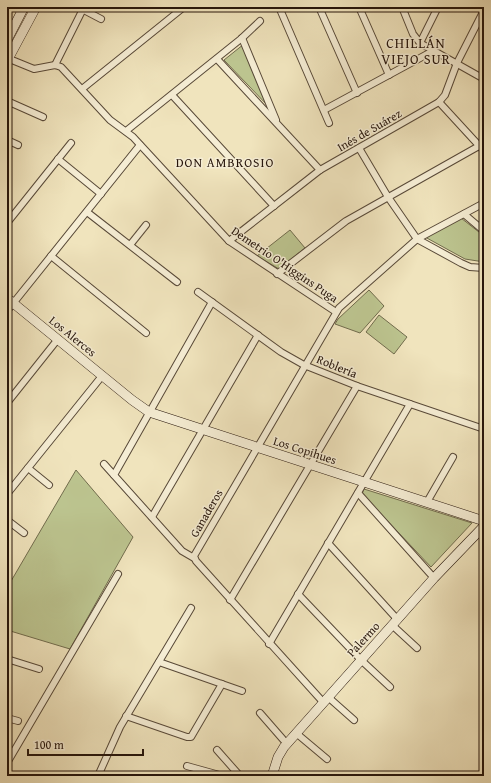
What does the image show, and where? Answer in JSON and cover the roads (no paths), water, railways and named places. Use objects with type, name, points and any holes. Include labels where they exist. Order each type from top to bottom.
[{"type":"street","points":[[7,40],[24,7]]},
{"type":"street","points":[[36,7],[7,59],[34,69],[55,65],[83,8],[101,19]]},
{"type":"street","points":[[82,89],[184,7]]},
{"type":"street","points":[[279,7],[329,122]]},
{"type":"street","points":[[319,7],[357,93]]},
{"type":"street","points":[[359,7],[389,75]]},
{"type":"street","points":[[402,7],[413,34],[420,43],[457,63],[484,80]]},
{"type":"street","points":[[420,43],[438,7]]},
{"type":"street","points":[[484,10],[457,63],[444,95],[439,102],[484,151]]},
{"type":"street","points":[[126,131],[217,59],[260,21]]},
{"type":"street","points":[[242,38],[263,93],[278,125]]},
{"type":"street","points":[[324,110],[433,51]]},
{"type":"street","points":[[217,59],[320,170]]},
{"type":"street","name":"Demetrio O'Higgins Puga","points":[[55,65],[62,68],[110,120],[126,131],[140,145],[229,241],[336,312]]},
{"type":"street","points":[[172,95],[274,206]]},
{"type":"street","points":[[7,101],[43,117]]},
{"type":"street","name":"Inés de Suárez","points":[[229,241],[320,170],[439,102]]},
{"type":"street","points":[[7,140],[18,145]]},
{"type":"street","points":[[7,223],[71,143]]},
{"type":"street","points":[[7,311],[10,300],[51,256],[140,145]]},
{"type":"street","points":[[277,274],[346,221],[479,146]]},
{"type":"street","points":[[359,148],[388,197],[417,239],[461,263],[484,268]]},
{"type":"street","points":[[58,159],[101,194]]},
{"type":"street","name":"Ganaderos","points":[[194,558],[256,447],[336,312],[417,239],[484,203]]},
{"type":"street","points":[[87,212],[177,282]]},
{"type":"street","points":[[464,214],[484,230]]},
{"type":"street","points":[[130,245],[146,225]]},
{"type":"street","points":[[51,256],[146,333]]},
{"type":"street","name":"Roblería","points":[[198,292],[281,352],[304,365],[357,386],[484,429]]},
{"type":"street","name":"Los Alerces","points":[[10,300],[123,393]]},
{"type":"street","points":[[114,475],[212,302]]},
{"type":"street","points":[[152,517],[258,335]]},
{"type":"street","points":[[7,403],[58,339]]},
{"type":"street","points":[[7,494],[102,376]]},
{"type":"street","points":[[230,600],[357,386]]},
{"type":"street","name":"Los Copihues","points":[[123,393],[149,412],[484,520]]},
{"type":"street","points":[[269,644],[410,404]]},
{"type":"street","points":[[427,502],[453,457]]},
{"type":"street","points":[[104,464],[182,551],[194,558],[269,644],[325,700],[354,720]]},
{"type":"street","points":[[28,468],[49,485]]},
{"type":"street","points":[[358,493],[434,578]]},
{"type":"street","points":[[7,520],[24,534]]},
{"type":"street","name":"Palermo","points":[[272,776],[278,757],[296,733],[434,578],[484,526]]},
{"type":"street","points":[[328,543],[417,648]]},
{"type":"street","points":[[7,763],[118,574]]},
{"type":"street","points":[[298,594],[361,660],[390,687]]},
{"type":"street","points":[[98,776],[114,738],[126,716],[191,608]]},
{"type":"street","points":[[7,659],[39,668]]},
{"type":"street","points":[[159,662],[242,691]]},
{"type":"street","points":[[126,716],[187,737],[191,737],[222,684]]},
{"type":"street","points":[[260,713],[287,744]]},
{"type":"street","points":[[7,718],[18,721]]},
{"type":"street","points":[[296,733],[326,759]]},
{"type":"street","points":[[216,750],[240,776]]},
{"type":"street","points":[[187,766],[223,776]]},
{"type":"district","name":"CHILLÁN VIEJO SUR","points":[[416,52]]},
{"type":"district","name":"DON AMBROSIO","points":[[225,162]]}]
